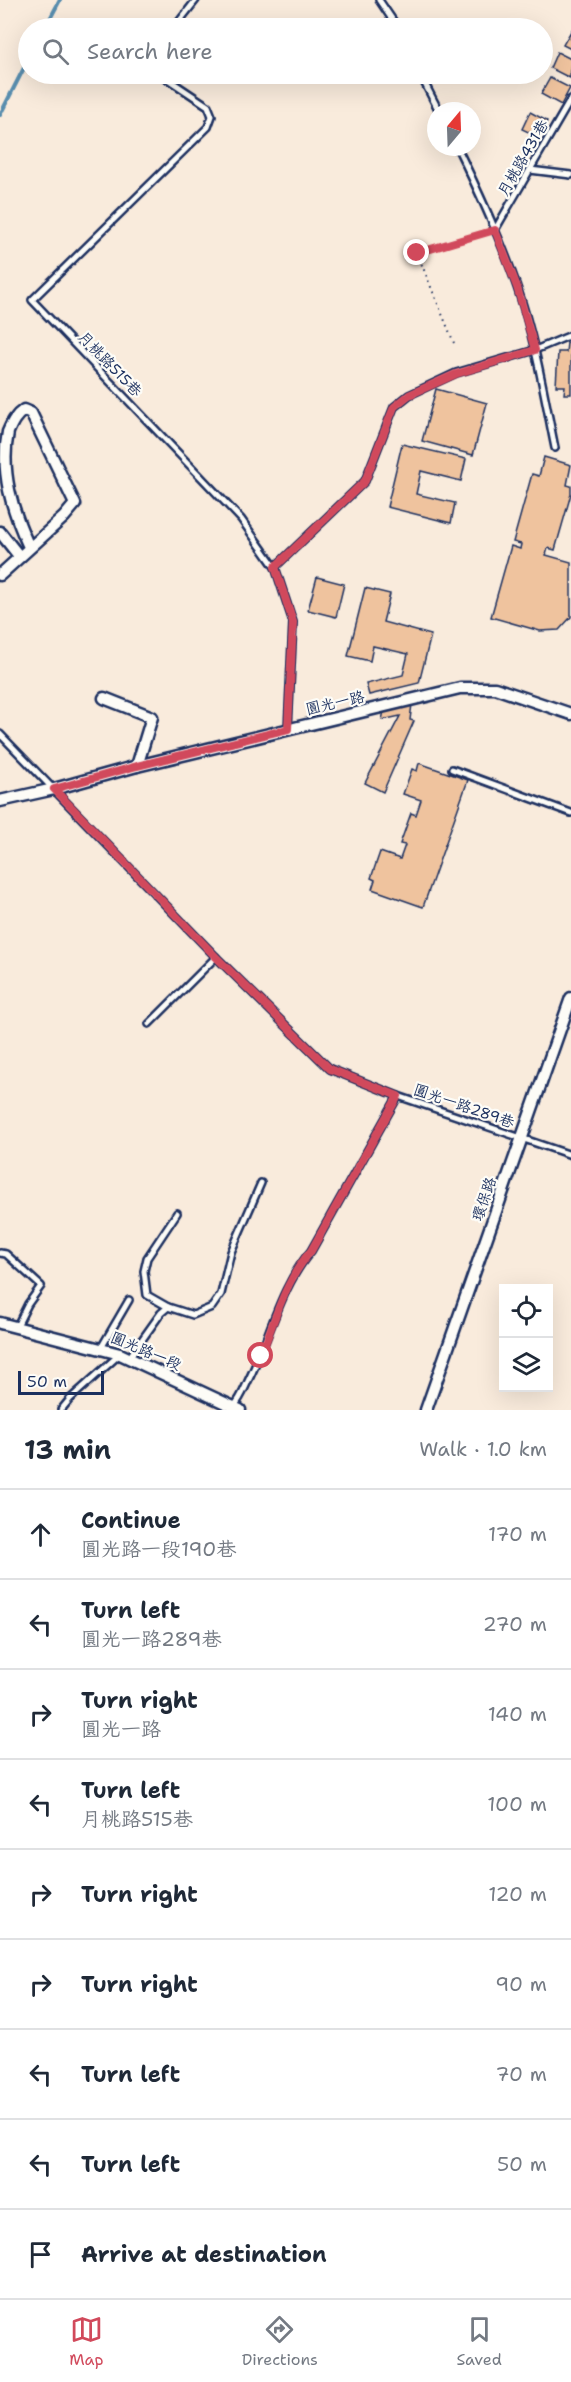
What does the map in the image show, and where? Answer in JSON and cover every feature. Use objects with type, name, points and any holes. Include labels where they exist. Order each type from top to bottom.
[{"type":"street","points":[[0,575],[64,517],[75,504],[31,413],[24,410],[13,420],[5,439],[1,463],[9,502],[28,548]]},
{"type":"street","points":[[0,532],[19,556]]},
{"type":"street","name":"圓光一路","points":[[0,801],[460,688],[495,688],[571,714]]},
{"type":"street","points":[[104,698],[152,717],[137,766]]},
{"type":"street","name":"環保路","points":[[426,1410],[571,998]]},
{"type":"street","name":"圓光路一段","points":[[0,1323],[125,1356],[235,1409]]},
{"type":"lane","points":[[182,18],[196,0]]},
{"type":"lane","points":[[379,0],[391,18]]},
{"type":"lane","name":"月桃路515巷","points":[[175,84],[208,106],[212,116],[208,126],[32,300],[241,519],[275,567],[293,622],[288,729]]},
{"type":"lane","points":[[425,84],[434,102]]},
{"type":"lane","name":"月桃路431巷","points":[[495,230],[571,99]]},
{"type":"lane","points":[[461,156],[495,230],[517,287],[535,350],[555,448]]},
{"type":"lane","points":[[530,170],[571,175]]},
{"type":"lane","points":[[275,567],[365,481],[394,407],[409,395],[456,374],[535,350],[571,335]]},
{"type":"lane","name":"圓光一路289巷","points":[[0,734],[216,957],[330,1069],[398,1096],[571,1155]]},
{"type":"lane","points":[[452,769],[571,813]]},
{"type":"lane","points":[[149,1024],[216,957]]},
{"type":"lane","points":[[235,1409],[261,1356],[278,1310],[302,1262],[311,1251],[398,1096]]},
{"type":"lane","points":[[177,1213],[147,1258],[144,1271],[147,1295],[168,1307],[193,1315],[212,1307],[221,1294],[231,1252],[261,1183]]},
{"type":"lane","points":[[0,1253],[6,1254],[41,1286],[16,1327]]},
{"type":"lane","points":[[101,1348],[129,1300]]},
{"type":"lane","points":[[61,1410],[70,1399],[125,1356],[161,1312],[168,1307]]},
{"type":"path","points":[[454,343],[417,253],[495,230]]},
{"type":"building","points":[[571,31],[571,49],[563,45]]},
{"type":"building","points":[[557,52],[571,59],[570,78],[553,70],[553,61]]},
{"type":"building","points":[[553,80],[570,88],[561,105],[541,94],[547,84],[553,84]]},
{"type":"building","points":[[530,112],[547,121],[539,137],[522,129]]},
{"type":"building","points":[[567,343],[571,343],[571,394],[564,394],[565,386],[556,386],[558,352],[566,352]]},
{"type":"building","points":[[436,389],[487,403],[473,455],[422,441]]},
{"type":"building","points":[[402,444],[466,459],[461,481],[421,471],[416,494],[455,503],[451,523],[387,507]]},
{"type":"building","points":[[544,457],[571,465],[567,485],[571,486],[571,494],[555,550],[548,548],[546,555],[571,562],[571,617],[559,630],[540,631],[491,617],[511,546],[520,549],[521,544],[513,542],[532,474],[539,476]]},
{"type":"building","points":[[317,577],[344,584],[336,617],[308,610]]},
{"type":"building","points":[[365,588],[390,594],[383,622],[431,635],[419,683],[369,695],[366,684],[403,675],[408,654],[373,646],[370,661],[348,656]]},
{"type":"building","points":[[412,704],[410,720],[414,721],[383,792],[365,783],[400,716],[382,720],[384,711]]},
{"type":"building","points":[[419,763],[468,780],[423,907],[372,889],[375,880],[371,878],[380,852],[400,859],[405,845],[400,844],[411,813],[416,815],[421,800],[403,794],[412,769],[417,771]]},
{"type":"waterway","points":[[50,18],[60,0]]},
{"type":"waterway","points":[[0,115],[18,80]]},
{"type":"route","points":[[261,1356],[278,1310],[302,1262],[311,1251],[398,1096],[330,1069],[216,957],[54,789],[288,729],[293,622],[275,567],[365,481],[394,407],[409,395],[456,374],[535,350],[517,287],[495,230],[417,253]]}]
